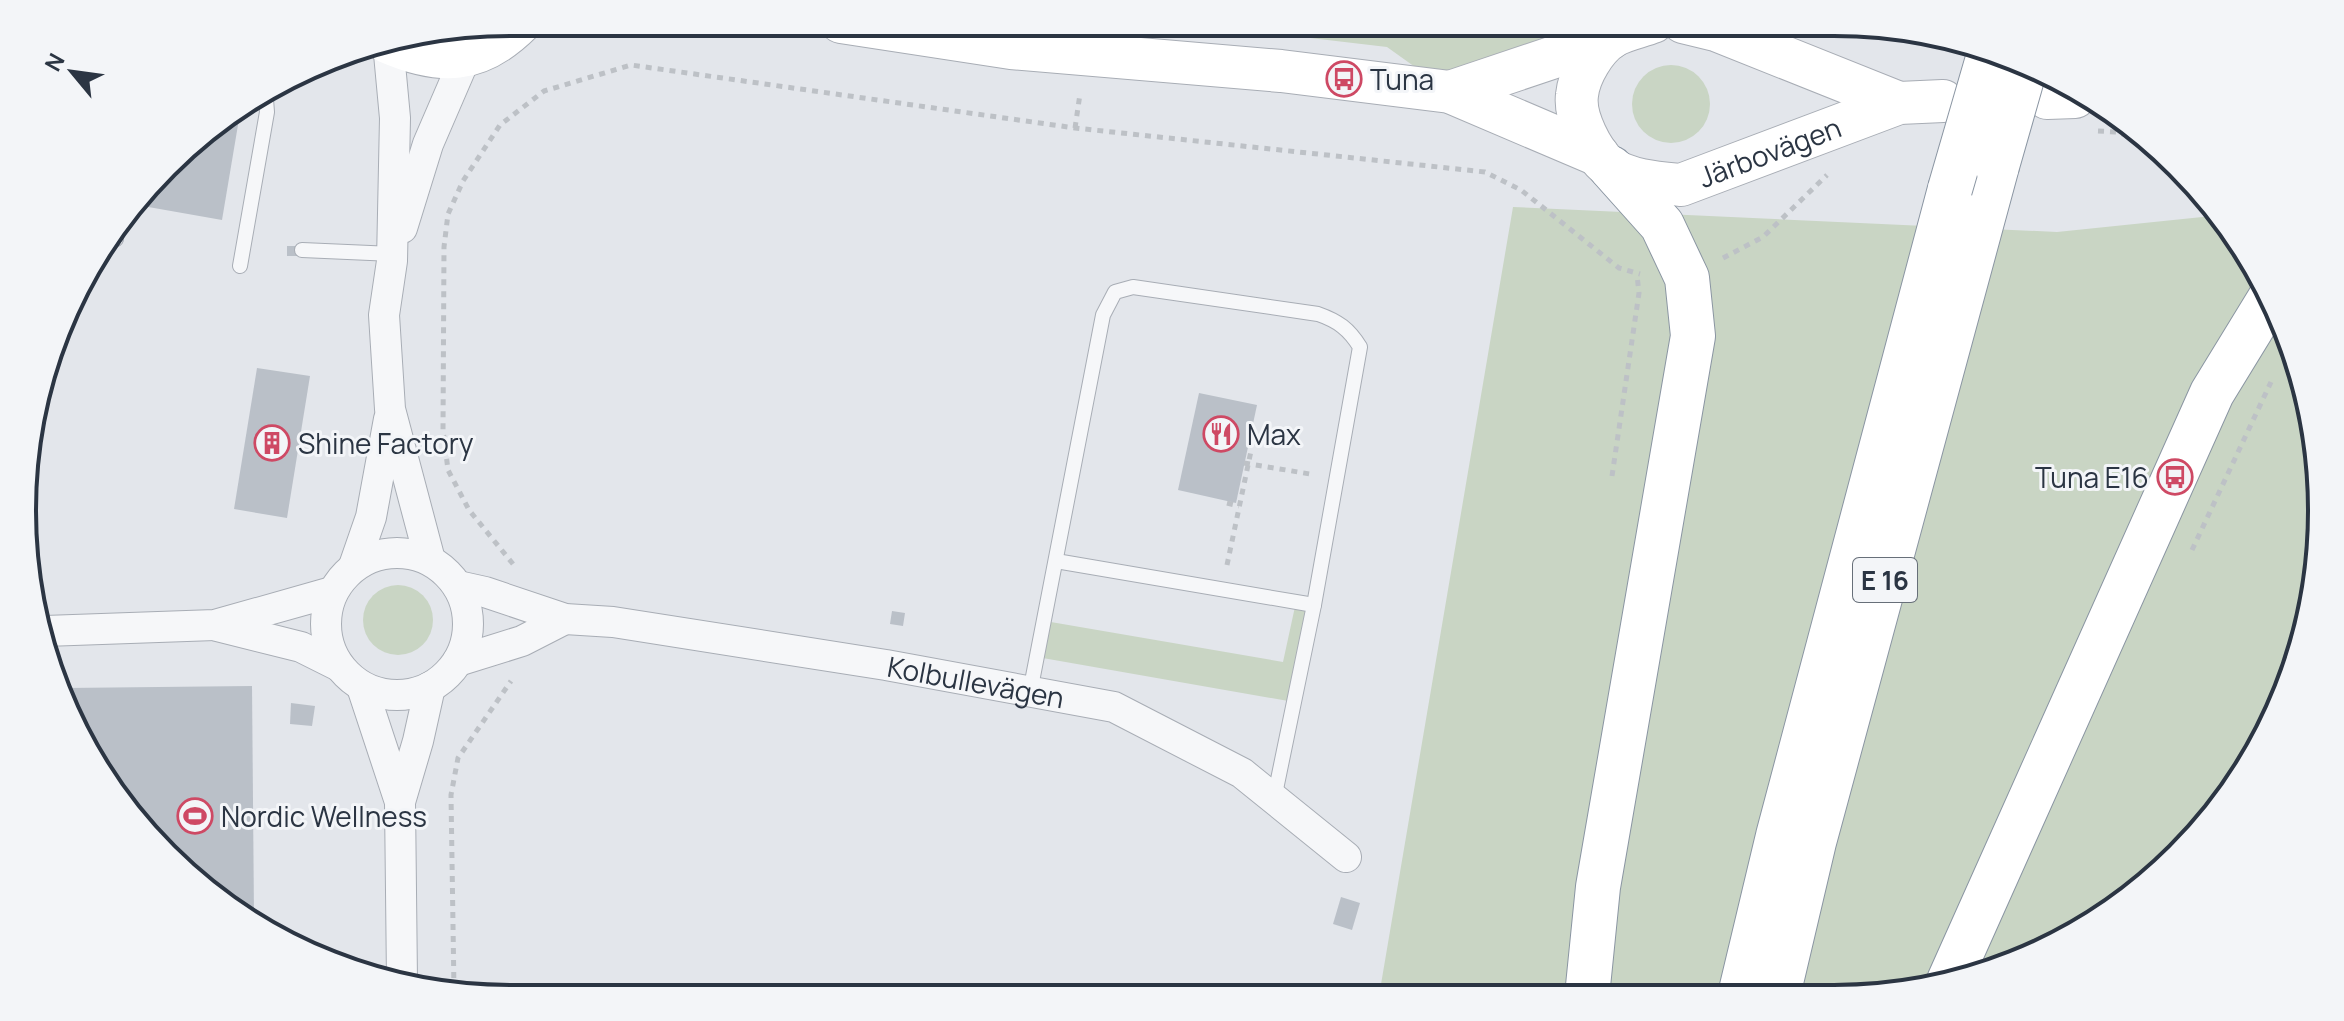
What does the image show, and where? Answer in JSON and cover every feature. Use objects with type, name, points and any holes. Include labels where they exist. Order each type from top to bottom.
[{"type":"highway","name":"E 16","points":[[1742,985],[1778,836],[1950,189],[1987,61]]},
{"type":"highway","name":"E 16","points":[[1780,985],[1814,842],[1997,166],[2059,98]]},
{"type":"highway","points":[[1588,985],[1598,887],[1693,336],[1687,278],[1662,225],[1605,162]]},
{"type":"highway","points":[[1954,969],[2212,393],[2263,310]]},
{"type":"main road","points":[[404,48],[438,59],[466,56],[507,36]]},
{"type":"main road","name":"Järbovägen","points":[[933,36],[1011,48],[1281,71],[1450,92],[1648,182],[1681,185],[1899,103],[1943,101]]},
{"type":"main road","name":"Järbovägen","points":[[1450,92],[1616,36]]},
{"type":"main road","name":"Järbovägen","points":[[1731,36],[1899,103]]},
{"type":"main road","points":[[1605,162],[1580,120],[1577,95],[1590,60],[1611,38]]},
{"type":"street","points":[[388,52],[395,118],[392,257],[384,315],[390,409],[430,560]]},
{"type":"street","points":[[392,257],[428,144],[466,56]]},
{"type":"street","points":[[339,666],[329,649],[325,630],[326,610],[332,592],[354,566],[371,517],[390,409]]},
{"type":"street","points":[[215,625],[301,647],[339,666],[362,687],[378,693],[414,693],[446,676],[458,661],[466,643],[468,624],[466,605],[458,586],[446,571],[430,560],[411,553],[390,552],[354,566]]},
{"type":"street","name":"Kolbullevägen","points":[[458,586],[565,619],[613,622],[886,665],[1114,707],[1242,773],[1346,857]]},
{"type":"street","points":[[51,631],[215,625],[332,592]]},
{"type":"street","points":[[458,661],[522,641],[565,619]]},
{"type":"street","points":[[362,687],[400,802]]},
{"type":"street","points":[[402,972],[400,802],[430,687]]},
{"type":"lane","points":[[240,266],[266,104]]},
{"type":"lane","points":[[302,250],[392,257]]},
{"type":"lane","points":[[1030,692],[1103,315],[1115,292],[1133,287],[1318,314],[1337,321],[1351,332],[1360,347],[1314,605],[1274,799]]},
{"type":"lane","points":[[1056,561],[1314,605]]},
{"type":"path","points":[[520,605],[521,574],[469,510],[448,470],[443,430],[444,247],[448,214],[463,181],[500,125],[544,91],[631,65],[1102,132],[1485,172],[1521,190],[1619,268],[1637,275],[1711,265],[1763,237],[1831,172]]},
{"type":"path","points":[[2059,98],[2122,134]]},
{"type":"path","points":[[1612,476],[1639,293],[1637,275]]},
{"type":"path","points":[[2192,550],[2272,379]]},
{"type":"path","points":[[1222,590],[1246,463],[1251,451]]},
{"type":"path","points":[[1246,463],[1336,479]]},
{"type":"path","points":[[1227,503],[1239,506]]},
{"type":"path","points":[[454,981],[451,795],[458,758],[517,672],[522,641]]},
{"type":"green space","points":[[948,36],[1089,36],[1086,54]]},
{"type":"green space","points":[[1293,36],[1612,36],[1450,92],[1387,47]]},
{"type":"green space","points":[[1663,65],[1679,65],[1693,71],[1704,82],[1710,104],[1704,126],[1693,137],[1679,143],[1663,143],[1649,137],[1638,126],[1632,112],[1632,96],[1638,82],[1649,71]]},
{"type":"green space","points":[[1513,207],[2057,232],[2206,217],[2244,273],[2283,358],[2304,449],[2307,542],[2292,633],[2272,692],[2228,774],[2169,846],[2097,905],[2043,936],[1986,960],[1926,976],[1834,985],[1381,985]]},
{"type":"green space","points":[[398,585],[423,595],[433,620],[423,645],[398,655],[373,645],[363,620],[373,595]]},
{"type":"green space","points":[[1296,602],[1314,605],[1294,702],[1037,657],[1045,621],[1283,662]]},
{"type":"building","points":[[238,122],[222,220],[147,207],[175,175]]},
{"type":"building","points":[[287,246],[300,246],[300,256],[287,256]]},
{"type":"building","name":"Shine Factory","points":[[257,368],[310,376],[287,518],[234,509]]},
{"type":"building","name":"Max","points":[[1199,393],[1257,405],[1236,503],[1178,490]]},
{"type":"building","points":[[892,611],[905,613],[903,626],[890,624]]},
{"type":"building","name":"Nordic Wellness","points":[[252,686],[254,909],[222,887],[175,846],[134,799],[100,748],[70,688]]},
{"type":"building","points":[[291,703],[315,706],[312,726],[290,724]]},
{"type":"building","points":[[1341,897],[1360,903],[1352,930],[1333,924]]},
{"type":"place","name":"Tuna","points":[[1344,79]]},
{"type":"place","name":"Max","points":[[1221,434]]},
{"type":"place","name":"Shine Factory","points":[[272,443]]},
{"type":"place","name":"Tuna E16","points":[[2175,477]]},
{"type":"place","name":"Nordic Wellness","points":[[195,816]]}]
